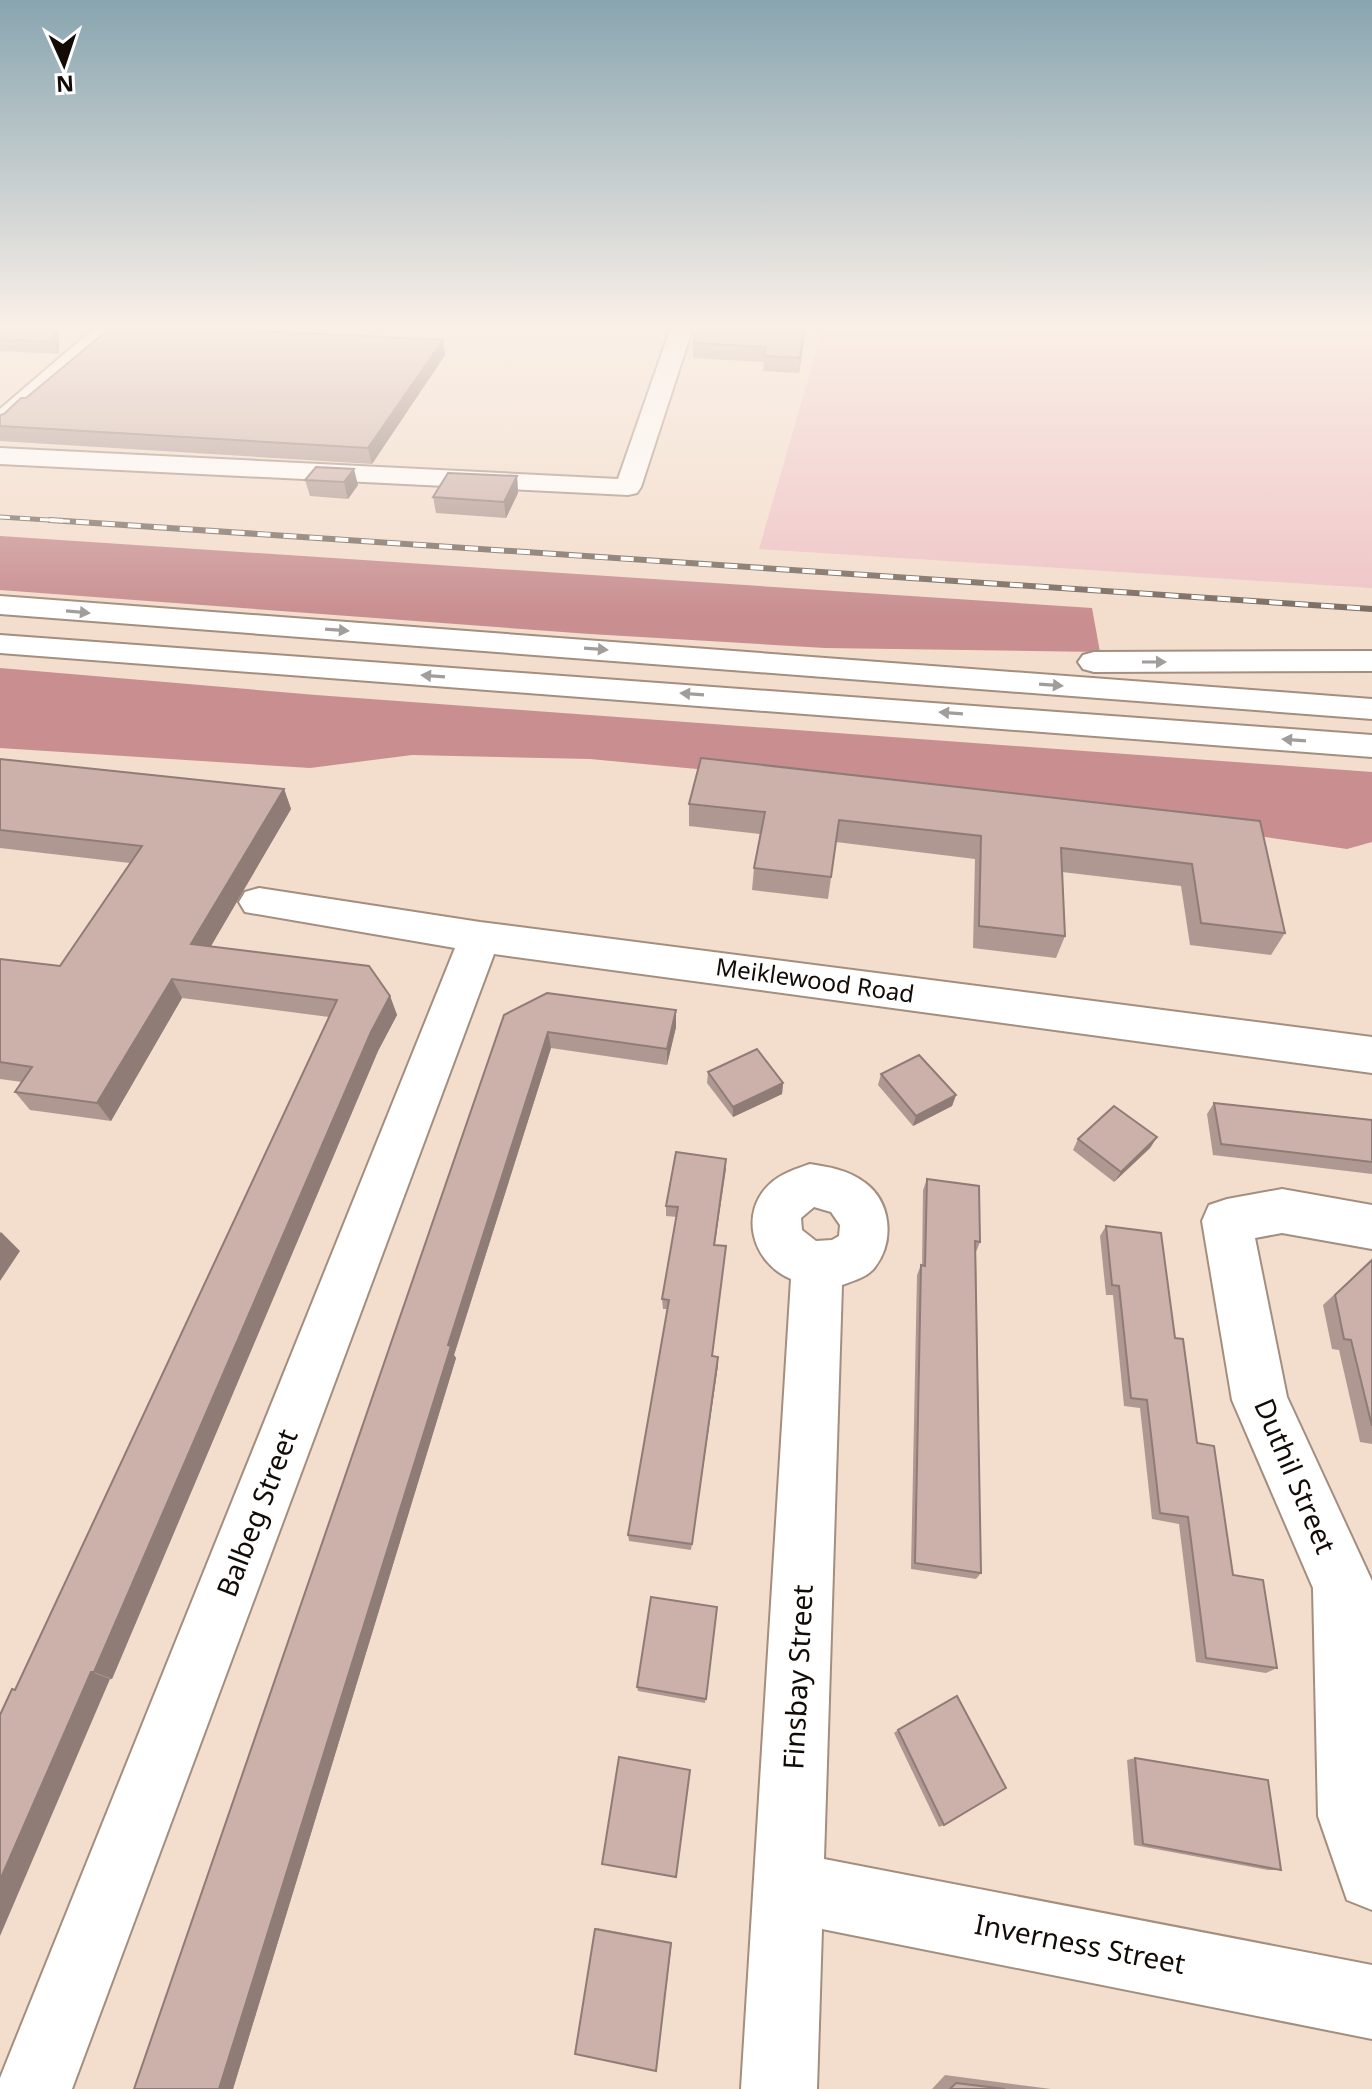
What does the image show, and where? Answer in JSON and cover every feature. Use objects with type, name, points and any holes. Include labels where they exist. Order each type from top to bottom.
[{"type":"main road","points":[[0,456],[628,487],[650,421]]},
{"type":"main road","points":[[0,605],[1372,709]]},
{"type":"main road","points":[[0,644],[1372,746]]},
{"type":"main road","points":[[684,656],[1010,661],[1372,661]]},
{"type":"main road","name":"Meiklewood Road","points":[[259,902],[480,937],[1372,1055]]},
{"type":"main road","name":"Balbeg Street","points":[[34,2089],[480,937]]},
{"type":"main road","name":"Duthil Street","points":[[1372,1227],[1282,1211],[1227,1221],[1260,1400],[1344,1587],[1352,1816],[1372,1875]]},
{"type":"main road","name":"Finsbay Street","points":[[779,2089],[817,1265]]},
{"type":"main road","name":"Inverness Street","points":[[788,1887],[1372,2002]]},
{"type":"shaded area","points":[[796,421],[1372,421],[1372,588],[759,549]]},
{"type":"shaded area","points":[[0,536],[1092,608],[1100,652],[825,648],[590,634],[0,590]]},
{"type":"shaded area","points":[[0,668],[316,695],[1372,772],[1372,842],[1347,849],[995,797],[590,759],[412,755],[310,768],[0,748]]},
{"type":"building","points":[[0,421],[386,421],[368,448],[0,426]]},
{"type":"building","points":[[316,467],[354,469],[344,482],[305,480]]},
{"type":"building","points":[[448,473],[517,476],[504,502],[433,497]]},
{"type":"building","points":[[701,758],[1260,821],[1285,933],[1201,923],[1192,864],[1061,848],[1065,936],[979,926],[981,836],[839,820],[831,877],[754,868],[765,812],[689,804]]},
{"type":"building","points":[[0,759],[284,789],[191,944],[369,966],[390,996],[371,1032],[94,1672],[91,1672],[0,1880],[0,1715],[12,1689],[15,1690],[337,1000],[172,979],[97,1103],[15,1092],[32,1067],[0,1062],[0,959],[60,966],[142,846],[0,830]]},
{"type":"building","points":[[547,993],[676,1010],[667,1049],[548,1032],[448,1345],[451,1346],[219,2089],[134,2089],[504,1015]]},
{"type":"building","points":[[757,1049],[783,1083],[733,1107],[708,1072]]},
{"type":"building","points":[[919,1055],[956,1095],[916,1116],[881,1074]]},
{"type":"building","points":[[1214,1103],[1372,1120],[1372,1162],[1221,1144]]},
{"type":"building","points":[[1114,1106],[1157,1137],[1121,1172],[1078,1139]]},
{"type":"building","points":[[676,1152],[726,1159],[714,1245],[726,1246],[712,1356],[718,1357],[692,1544],[628,1535],[669,1300],[662,1299],[678,1207],[666,1206]]},
{"type":"building","points":[[927,1179],[979,1186],[980,1242],[975,1241],[981,1573],[915,1563],[921,1265],[925,1266]]},
{"type":"building","points":[[1106,1226],[1161,1233],[1175,1338],[1183,1339],[1197,1443],[1214,1446],[1233,1575],[1263,1580],[1277,1668],[1206,1658],[1188,1517],[1160,1513],[1147,1400],[1131,1398],[1119,1286],[1112,1285]]},
{"type":"building","points":[[1372,1260],[1372,1426],[1351,1340],[1344,1339],[1335,1295]]},
{"type":"building","points":[[651,1597],[717,1607],[706,1699],[637,1687]]},
{"type":"building","points":[[957,1696],[1006,1788],[944,1825],[898,1730]]},
{"type":"building","points":[[619,1757],[690,1770],[676,1877],[602,1864]]},
{"type":"building","points":[[1135,1758],[1268,1780],[1281,1870],[1143,1844]]},
{"type":"building","points":[[595,1929],[671,1943],[656,2071],[575,2054]]},
{"type":"building","points":[[956,2083],[1005,2089],[950,2089]]},
{"type":"railway","points":[[0,517],[76,522]]},
{"type":"railway","points":[[50,520],[76,522]]},
{"type":"railway","points":[[76,522],[80,522]]},
{"type":"railway","points":[[76,522],[1372,609]]}]
